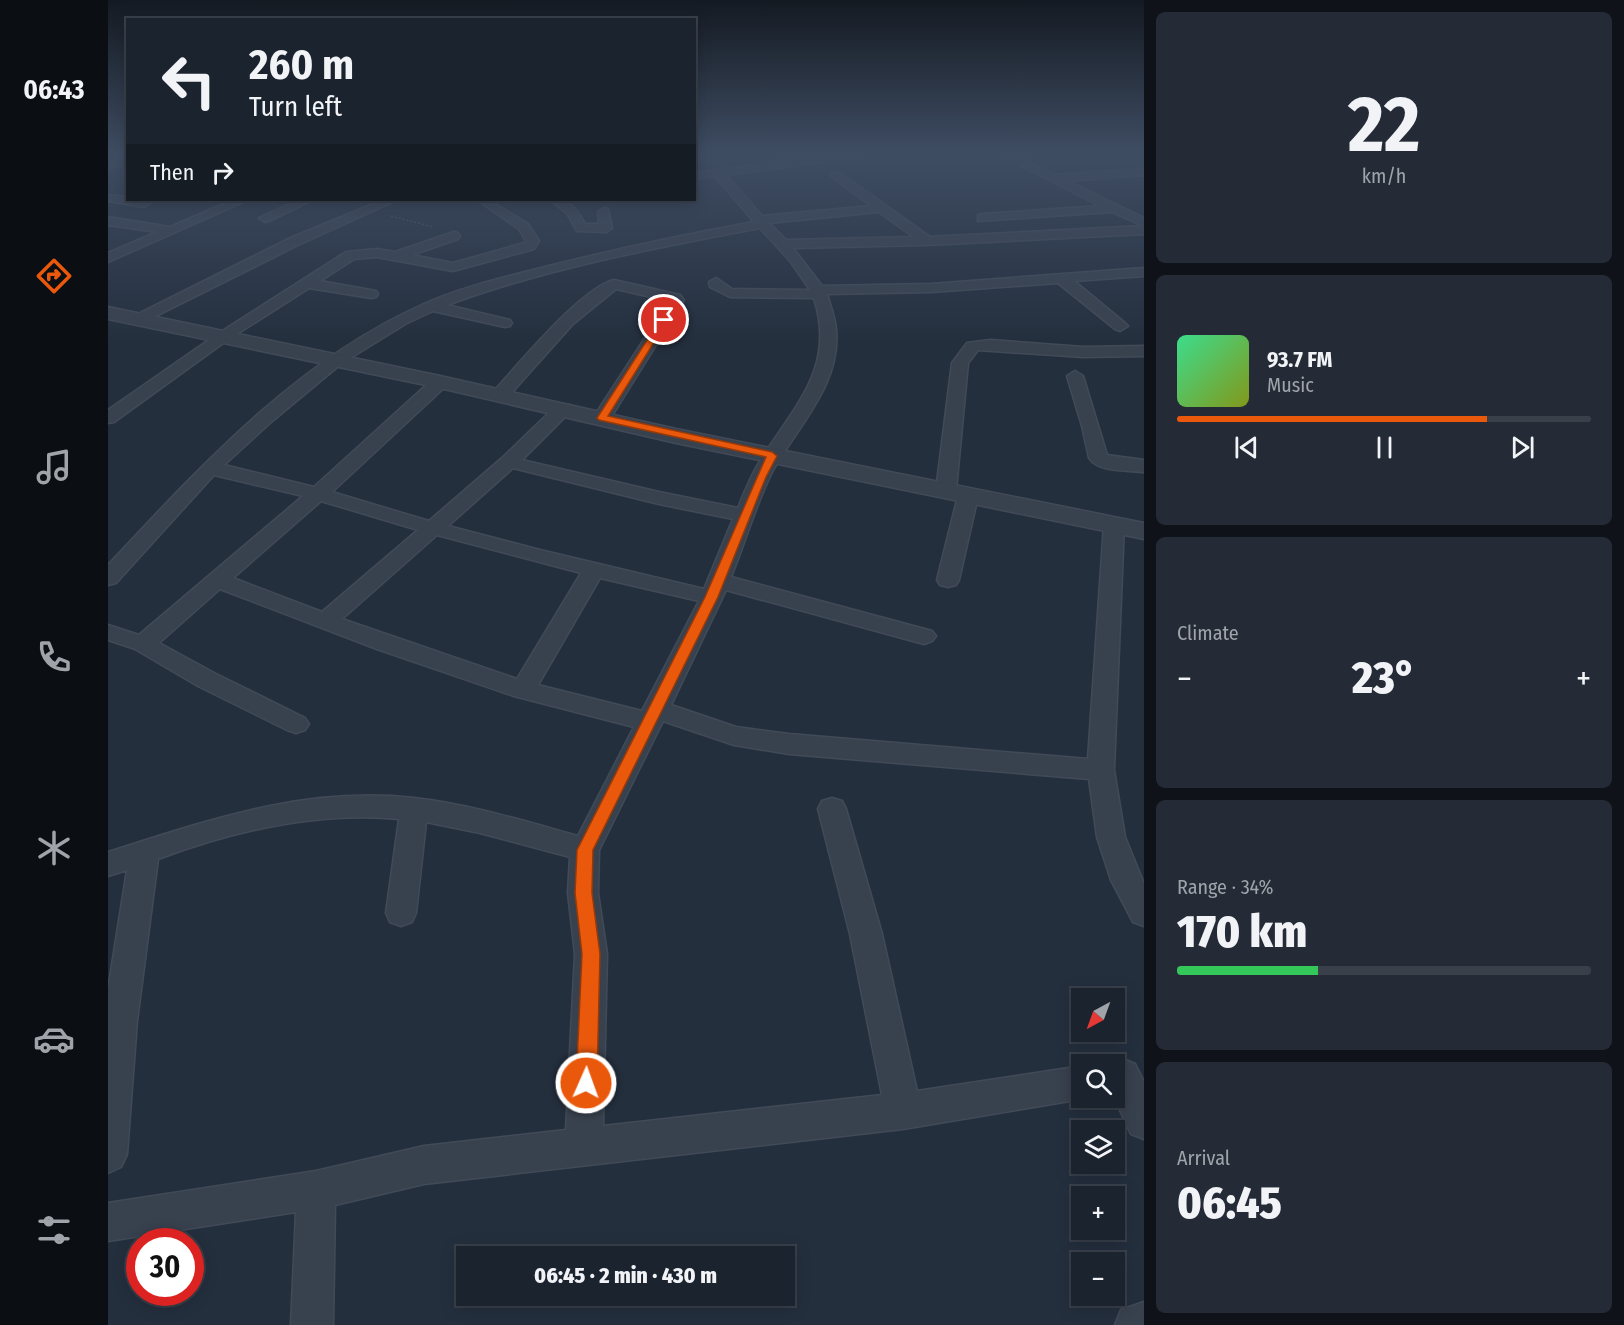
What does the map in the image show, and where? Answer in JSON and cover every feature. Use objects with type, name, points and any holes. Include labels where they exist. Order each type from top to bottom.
[{"type":"street","points":[[108,258],[201,217]]},
{"type":"street","points":[[119,317],[351,217]]},
{"type":"street","points":[[108,418],[221,338],[345,257],[357,253],[398,256],[453,267],[519,250],[533,241],[525,227],[509,217]]},
{"type":"street","points":[[575,217],[581,228],[606,228],[605,217]]},
{"type":"street","points":[[584,1147],[591,954],[583,893],[585,850],[715,589],[772,456],[812,396],[827,359],[829,331],[820,292],[785,244],[756,217]]},
{"type":"street","points":[[108,578],[210,468],[289,398],[336,360],[431,306],[480,288],[652,244],[761,222],[806,217]]},
{"type":"street","points":[[894,217],[927,242]]},
{"type":"street","points":[[982,218],[1002,217]]},
{"type":"street","points":[[108,220],[169,230]]},
{"type":"street","points":[[785,244],[927,242],[1144,230]]},
{"type":"street","points":[[398,256],[454,236]]},
{"type":"street","points":[[577,264],[614,284],[673,297],[677,300],[602,418]]},
{"type":"street","points":[[716,282],[717,286],[730,293],[820,292],[931,288],[1144,272]]},
{"type":"street","points":[[1060,278],[1120,326]]},
{"type":"street","points":[[307,283],[371,294]]},
{"type":"street","points":[[499,396],[581,310],[614,284]]},
{"type":"street","points":[[431,306],[505,322]]},
{"type":"street","points":[[119,317],[440,382],[772,456],[1144,531]]},
{"type":"street","points":[[946,490],[960,363],[973,346],[990,345],[1083,352],[1144,351]]},
{"type":"street","points":[[1075,376],[1091,426],[1098,458],[1105,462],[1144,466]]},
{"type":"street","points":[[143,644],[357,460],[440,382]]},
{"type":"street","points":[[327,620],[509,462],[562,410]]},
{"type":"street","points":[[509,462],[659,498],[745,515]]},
{"type":"street","points":[[210,468],[250,475],[318,492],[432,528],[594,569],[715,589],[924,636]]},
{"type":"street","points":[[948,580],[968,496]]},
{"type":"street","points":[[1114,525],[1101,770],[1111,837],[1126,879],[1144,913]]},
{"type":"street","points":[[523,690],[594,569]]},
{"type":"street","points":[[218,580],[385,644],[523,690],[652,715],[734,736],[789,744],[1101,770]]},
{"type":"street","points":[[108,632],[143,644],[207,680],[296,724]]},
{"type":"street","points":[[108,864],[204,832],[264,818],[349,808],[414,809],[479,821],[585,850]]},
{"type":"street","points":[[401,913],[414,809]]},
{"type":"street","points":[[832,809],[866,934],[903,1111]]},
{"type":"street","points":[[108,1154],[120,1021],[144,853]]},
{"type":"street","points":[[1127,1076],[1144,1121]]},
{"type":"street","points":[[108,1222],[316,1190],[424,1165],[903,1111],[1071,1085]]},
{"type":"street","points":[[312,1325],[316,1190]]},
{"type":"street","points":[[1136,1325],[1144,1323]]},
{"type":"path","points":[[393,217],[432,227],[454,236]]},
{"type":"route","points":[[586,1083],[591,954],[583,893],[585,850],[711,597],[760,477],[772,456],[602,418],[664,320]]}]
